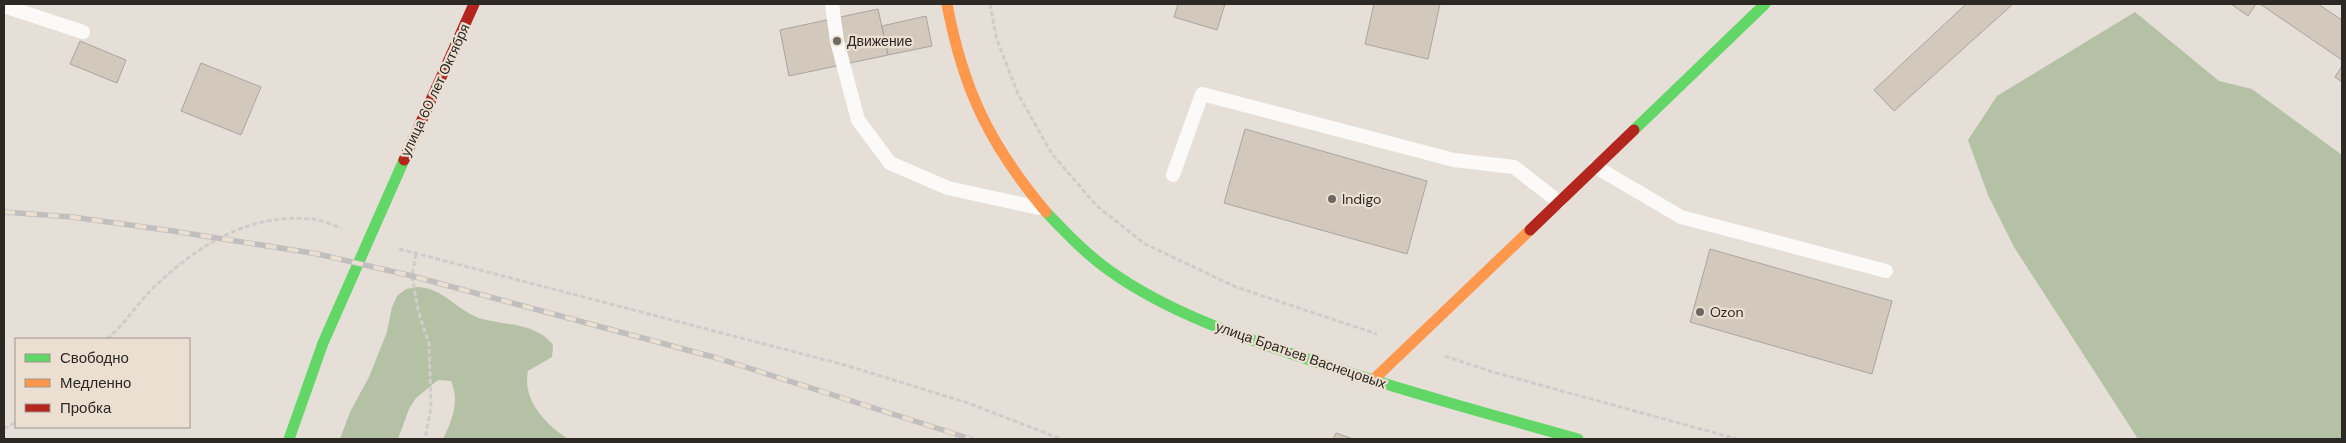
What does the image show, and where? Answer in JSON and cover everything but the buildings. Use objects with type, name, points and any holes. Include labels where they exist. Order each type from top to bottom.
[{"type":"main road","name":"улица 60 лет Октября","points":[[290,439],[323,343],[474,4]]},
{"type":"main road","name":"улица Братьев Васнецовых","points":[[947,4],[952,34],[971,94],[986,126],[1011,166],[1044,209],[1078,246],[1110,271],[1143,291],[1244,338],[1372,381],[1578,439]]},
{"type":"main road","points":[[1372,381],[1765,4]]},
{"type":"lane","points":[[832,4],[837,41],[858,120],[890,163],[948,188],[1044,209]]},
{"type":"lane","points":[[4,6],[83,32]]},
{"type":"lane","points":[[1173,175],[1202,94],[1454,160],[1514,166],[1559,202]]},
{"type":"lane","points":[[1596,167],[1681,217],[1886,271]]},
{"type":"path","points":[[990,4],[996,37],[1018,94],[1052,154],[1097,206],[1145,244],[1236,287],[1410,345],[1493,372],[1738,439]]},
{"type":"path","points":[[109,338],[154,288],[217,238],[243,226],[278,220],[314,219],[342,228]]},
{"type":"path","points":[[398,248],[845,365],[968,403],[1061,439]]},
{"type":"path","points":[[416,254],[412,276],[418,310],[428,344],[432,407],[426,439]]},
{"type":"path","points":[[4,429],[15,423]]},
{"type":"green space","points":[[2135,12],[2219,81],[2252,89],[2342,155],[2342,439],[2138,439],[2014,247],[1988,195],[1968,140],[1997,96]]},
{"type":"green space","points":[[418,287],[435,291],[479,318],[529,328],[538,332],[553,345],[552,357],[528,371],[528,392],[544,419],[568,439],[443,439],[454,411],[455,396],[451,381],[438,380],[416,398],[409,409],[398,439],[340,439],[350,412],[369,377],[387,332],[392,307],[397,296],[406,289]]},
{"type":"railway","points":[[4,212],[72,217],[173,231],[318,254],[412,276],[717,358],[971,439]]},
{"type":"traffic: fast","points":[[1634,130],[1765,4]]},
{"type":"traffic: fast","points":[[289,439],[323,343],[404,160]]},
{"type":"traffic: fast","points":[[1046,212],[1084,250],[1110,271],[1156,299],[1206,323],[1343,371],[1578,439]]},
{"type":"traffic: slow","points":[[947,4],[961,63],[981,115],[1009,163],[1046,212]]},
{"type":"traffic: slow","points":[[1372,381],[1530,230]]},
{"type":"traffic: jam","points":[[404,160],[474,4]]},
{"type":"traffic: jam","points":[[1530,230],[1634,130]]},
{"type":"place","name":"Движение","points":[[837,41]]},
{"type":"place","name":"Indigo","points":[[1332,199]]},
{"type":"place","name":"Ozon","points":[[1700,312]]}]
